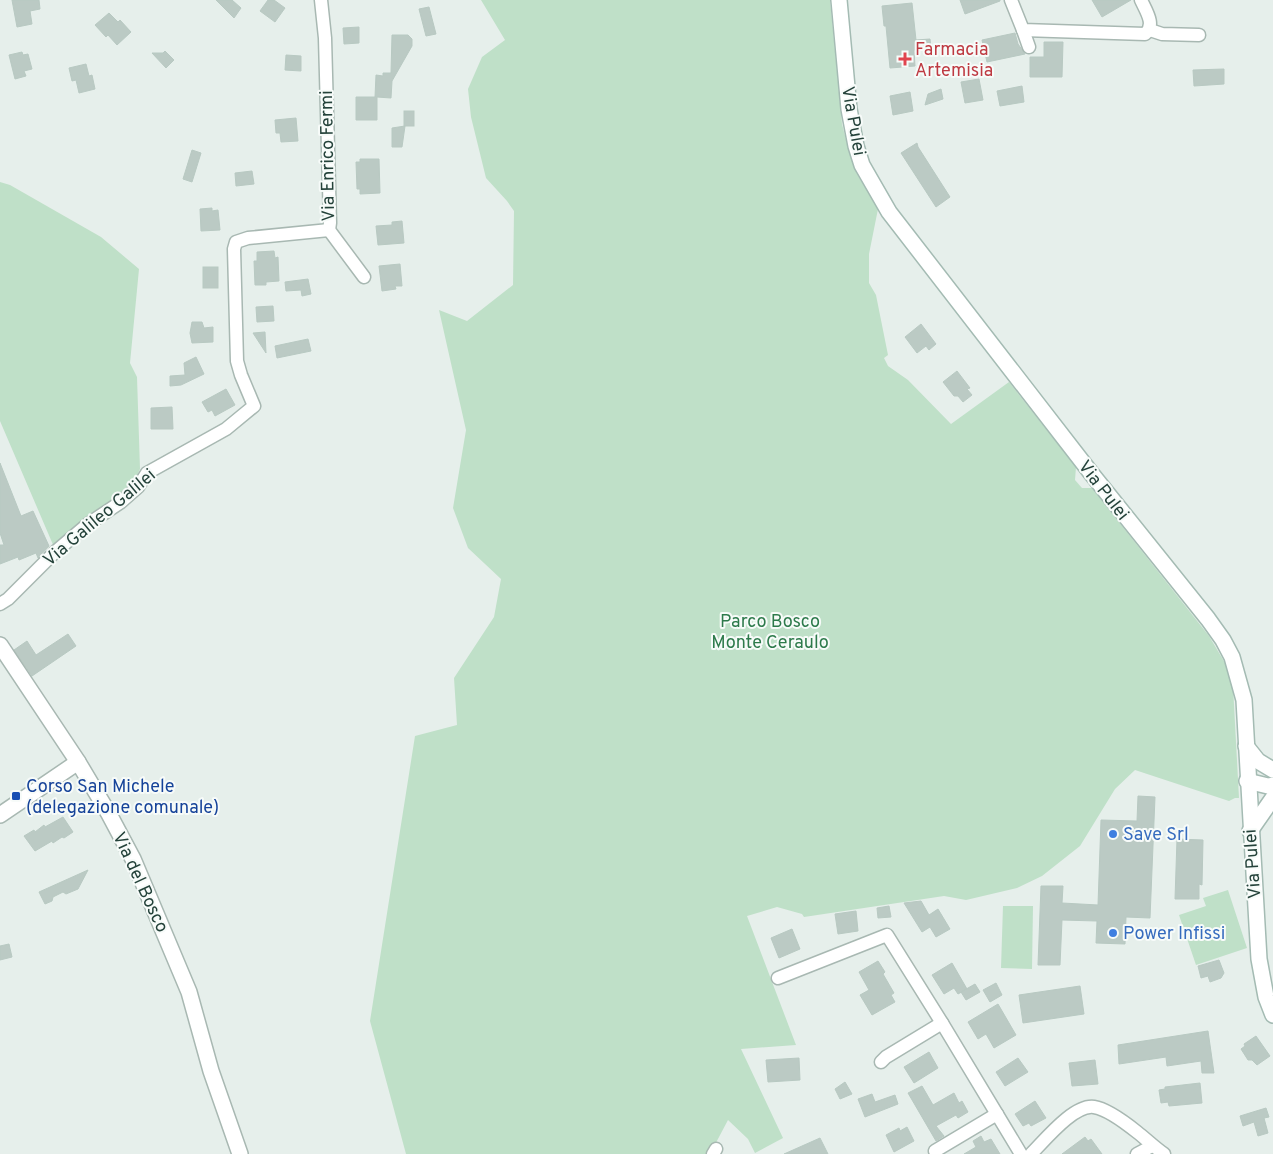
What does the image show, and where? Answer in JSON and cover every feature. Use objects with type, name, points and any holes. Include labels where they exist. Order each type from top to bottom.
[{"type":"main road","name":"Via Pulei","points":[[839,0],[849,109],[862,165],[872,184],[900,227],[1223,640],[1236,670],[1244,700],[1247,781],[1259,959],[1266,998],[1273,1014]]},
{"type":"main road","name":"Via del Bosco","points":[[0,644],[78,762],[133,859],[189,992],[211,1071],[238,1147]]},
{"type":"main road","points":[[1246,746],[1258,761],[1273,771]]},
{"type":"main road","points":[[0,815],[78,762]]},
{"type":"main road","points":[[1247,781],[1259,774],[1273,771]]},
{"type":"main road","points":[[1247,781],[1268,786],[1273,785]]},
{"type":"main road","points":[[1250,831],[1273,798]]},
{"type":"street","name":"Via Enrico Fermi","points":[[254,406],[237,361],[234,249],[236,242],[243,238],[329,230],[326,68],[321,0]]},
{"type":"street","points":[[1012,0],[1028,47]]},
{"type":"street","points":[[1022,30],[1145,34],[1150,30],[1151,24],[1141,0]]},
{"type":"street","points":[[1150,30],[1162,34],[1199,35]]},
{"type":"street","points":[[329,230],[364,277]]},
{"type":"street","name":"Via Galileo Galilei","points":[[0,604],[8,599],[55,552],[88,524],[121,502],[138,487],[147,473],[226,429],[254,406]]},
{"type":"street","points":[[778,978],[887,935],[1021,1154]]},
{"type":"street","points":[[881,1062],[886,1056],[942,1023]]},
{"type":"street","points":[[1031,1154],[1073,1114],[1082,1108],[1092,1107],[1103,1109],[1137,1132],[1164,1154]]},
{"type":"street","points":[[936,1150],[997,1114]]},
{"type":"street","points":[[1138,1154],[1152,1146]]},
{"type":"green space","name":"Parco Bosco Monte Ceraulo","points":[[481,0],[830,0],[842,124],[857,174],[878,209],[869,254],[869,283],[876,295],[888,355],[884,358],[888,366],[908,380],[951,424],[1009,382],[1076,467],[1075,480],[1082,488],[1092,488],[1209,636],[1228,668],[1233,686],[1239,798],[1229,801],[1135,770],[1115,789],[1080,846],[1042,876],[1017,888],[966,900],[944,896],[804,917],[802,914],[777,907],[747,916],[796,1045],[741,1049],[783,1138],[755,1153],[748,1139],[728,1120],[710,1154],[406,1154],[370,1021],[415,736],[457,725],[454,678],[494,617],[501,579],[468,548],[453,508],[466,430],[439,310],[467,321],[513,285],[514,211],[486,178],[471,117],[468,89],[482,57],[505,40]]},
{"type":"green space","points":[[0,182],[10,185],[101,237],[139,269],[130,363],[137,377],[140,469],[134,481],[125,492],[102,513],[54,547],[0,421]]},
{"type":"green space","points":[[1228,890],[1247,948],[1196,965],[1179,915],[1206,906],[1203,898]]},
{"type":"green space","points":[[1003,906],[1033,906],[1032,969],[1001,968]]},
{"type":"building","points":[[12,0],[39,0],[40,9],[30,11],[32,24],[17,27]]},
{"type":"building","points":[[216,0],[232,0],[241,8],[234,18]]},
{"type":"building","points":[[268,0],[274,0],[285,8],[275,22],[260,11]]},
{"type":"building","points":[[960,0],[1000,0],[1000,1],[965,14]]},
{"type":"building","points":[[1092,0],[1131,0],[1102,17]]},
{"type":"building","points":[[912,3],[916,40],[930,39],[931,49],[914,50],[915,66],[890,68],[882,6]]},
{"type":"building","points":[[429,7],[436,34],[426,36],[419,9]]},
{"type":"building","points":[[109,13],[118,22],[120,20],[131,32],[117,45],[95,25]]},
{"type":"building","points":[[359,27],[359,43],[344,44],[343,28]]},
{"type":"building","points":[[1015,33],[1018,44],[1025,54],[987,62],[982,40]]},
{"type":"building","points":[[392,35],[408,35],[412,39],[412,46],[392,81],[391,98],[377,97],[377,120],[356,120],[356,97],[375,97],[376,75],[383,76],[383,73],[391,73]]},
{"type":"building","points":[[1044,42],[1063,42],[1062,77],[1030,77],[1030,57],[1044,57]]},
{"type":"building","points":[[165,51],[174,60],[166,68],[152,53],[163,53]]},
{"type":"building","points":[[22,52],[23,55],[28,54],[32,69],[24,71],[26,76],[15,79],[9,55]]},
{"type":"building","points":[[286,55],[301,56],[301,71],[285,70]]},
{"type":"building","points":[[86,64],[89,76],[92,75],[95,89],[79,93],[76,80],[72,81],[69,68]]},
{"type":"building","points":[[1224,69],[1224,84],[1194,86],[1193,70]]},
{"type":"building","points":[[979,79],[983,100],[965,103],[961,82]]},
{"type":"building","points":[[1022,86],[1024,102],[1000,106],[997,91]]},
{"type":"building","points":[[941,89],[943,99],[925,105],[928,94]]},
{"type":"building","points":[[910,92],[913,111],[893,115],[890,96]]},
{"type":"building","points":[[404,111],[414,111],[414,126],[404,126]]},
{"type":"building","points":[[296,118],[298,141],[281,142],[280,133],[276,133],[275,120]]},
{"type":"building","points":[[405,126],[402,147],[392,147],[392,128]]},
{"type":"building","points":[[917,143],[950,197],[936,207],[901,153]]},
{"type":"building","points":[[192,150],[201,153],[192,182],[183,179]]},
{"type":"building","points":[[360,159],[379,159],[380,193],[360,194],[360,189],[357,189],[356,162],[360,162]]},
{"type":"building","points":[[252,171],[254,184],[236,186],[235,173]]},
{"type":"building","points":[[212,208],[212,211],[218,210],[220,230],[201,231],[200,209]]},
{"type":"building","points":[[402,221],[404,243],[378,245],[376,226],[392,225],[392,222]]},
{"type":"building","points":[[274,251],[275,258],[278,257],[279,281],[266,282],[266,285],[255,285],[254,261],[257,261],[257,252]]},
{"type":"building","points":[[400,264],[402,286],[395,286],[396,289],[382,291],[379,266]]},
{"type":"building","points":[[203,267],[218,267],[218,288],[203,288]]},
{"type":"building","points":[[308,279],[311,294],[302,296],[301,290],[286,291],[285,282]]},
{"type":"building","points":[[273,306],[274,321],[257,322],[256,307]]},
{"type":"building","points":[[192,322],[202,322],[204,328],[213,327],[213,342],[192,343],[190,333]]},
{"type":"building","points":[[921,324],[936,344],[929,350],[926,346],[917,353],[905,337]]},
{"type":"building","points":[[265,332],[266,353],[253,333]]},
{"type":"building","points":[[308,339],[311,351],[277,358],[275,346]]},
{"type":"building","points":[[196,357],[204,374],[181,385],[170,386],[170,376],[185,375],[184,363]]},
{"type":"building","points":[[957,371],[970,388],[967,389],[972,395],[963,402],[958,396],[954,396],[943,382]]},
{"type":"building","points":[[226,389],[235,405],[215,416],[212,410],[208,412],[202,402]]},
{"type":"building","points":[[172,407],[173,429],[151,429],[151,408]]},
{"type":"building","points":[[0,463],[21,516],[33,511],[49,546],[38,558],[36,553],[19,560],[18,557],[0,564],[0,545],[4,545],[0,533]]},
{"type":"building","points":[[68,634],[76,646],[32,676],[14,650],[27,641],[36,655]]},
{"type":"building","points":[[1138,796],[1155,797],[1150,918],[1126,917],[1125,944],[1096,943],[1097,921],[1062,920],[1060,965],[1038,965],[1041,886],[1063,886],[1062,903],[1098,905],[1101,820],[1137,821]]},
{"type":"building","points":[[63,817],[73,832],[35,851],[24,836]]},
{"type":"building","points":[[1177,839],[1203,840],[1202,885],[1199,884],[1199,899],[1175,899]]},
{"type":"building","points":[[88,870],[78,889],[66,894],[63,892],[45,904],[39,892]]},
{"type":"building","points":[[921,901],[929,915],[938,909],[950,929],[936,937],[930,927],[922,932],[904,903]]},
{"type":"building","points":[[889,906],[891,917],[878,918],[877,908]]},
{"type":"building","points":[[856,911],[858,931],[838,934],[835,914]]},
{"type":"building","points":[[792,929],[800,949],[779,958],[771,938]]},
{"type":"building","points":[[9,944],[12,957],[0,960],[0,946]]},
{"type":"building","points":[[1219,960],[1224,973],[1221,978],[1210,982],[1208,976],[1201,978],[1198,966]]},
{"type":"building","points":[[878,961],[894,993],[891,995],[895,1002],[872,1015],[860,995],[869,990],[859,972]]},
{"type":"building","points":[[952,963],[967,989],[958,994],[954,988],[944,994],[932,975]]},
{"type":"building","points":[[996,983],[1002,995],[990,1002],[983,990]]},
{"type":"building","points":[[975,984],[980,992],[966,1000],[961,992]]},
{"type":"building","points":[[1080,986],[1084,1014],[1023,1023],[1019,995]]},
{"type":"building","points":[[998,1004],[1016,1035],[994,1048],[986,1034],[978,1039],[968,1022]]},
{"type":"building","points":[[1208,1031],[1214,1073],[1202,1073],[1201,1061],[1167,1066],[1166,1057],[1119,1064],[1118,1045]]},
{"type":"building","points":[[1256,1036],[1270,1056],[1257,1065],[1252,1060],[1248,1060],[1241,1049],[1245,1046],[1244,1044]]},
{"type":"building","points":[[929,1052],[938,1068],[914,1083],[904,1067]]},
{"type":"building","points":[[799,1058],[800,1080],[768,1082],[766,1060]]},
{"type":"building","points":[[1018,1058],[1028,1072],[1005,1086],[996,1072]]},
{"type":"building","points":[[1095,1060],[1098,1084],[1072,1086],[1069,1063]]},
{"type":"building","points":[[845,1082],[852,1094],[840,1099],[835,1089]]},
{"type":"building","points":[[1200,1083],[1202,1103],[1169,1106],[1168,1102],[1161,1103],[1159,1090],[1165,1089],[1165,1087]]},
{"type":"building","points":[[922,1086],[933,1105],[954,1093],[959,1103],[962,1101],[968,1112],[958,1118],[956,1115],[936,1126],[944,1136],[936,1141],[908,1093]]},
{"type":"building","points":[[872,1094],[875,1102],[895,1095],[898,1104],[865,1117],[858,1099]]},
{"type":"building","points":[[1035,1101],[1046,1118],[1031,1126],[1029,1123],[1023,1126],[1015,1114]]},
{"type":"building","points":[[1266,1108],[1269,1117],[1264,1118],[1268,1133],[1258,1136],[1254,1122],[1243,1126],[1240,1116]]},
{"type":"building","points":[[907,1127],[914,1141],[894,1152],[886,1135],[899,1128],[900,1131]]},
{"type":"building","points":[[981,1136],[984,1142],[991,1139],[1000,1154],[964,1154],[976,1147],[973,1141]]},
{"type":"building","points":[[1085,1137],[1088,1141],[1091,1139],[1102,1154],[1062,1154]]},
{"type":"building","points":[[820,1138],[828,1154],[784,1154]]},
{"type":"place","name":"Farmacia Artemisia","points":[[905,59]]},
{"type":"place","name":"Corso San Michele (delegazione comunale)","points":[[16,796]]},
{"type":"place","name":"Save Srl","points":[[1113,834]]},
{"type":"place","name":"Power Infissi","points":[[1113,933]]}]
